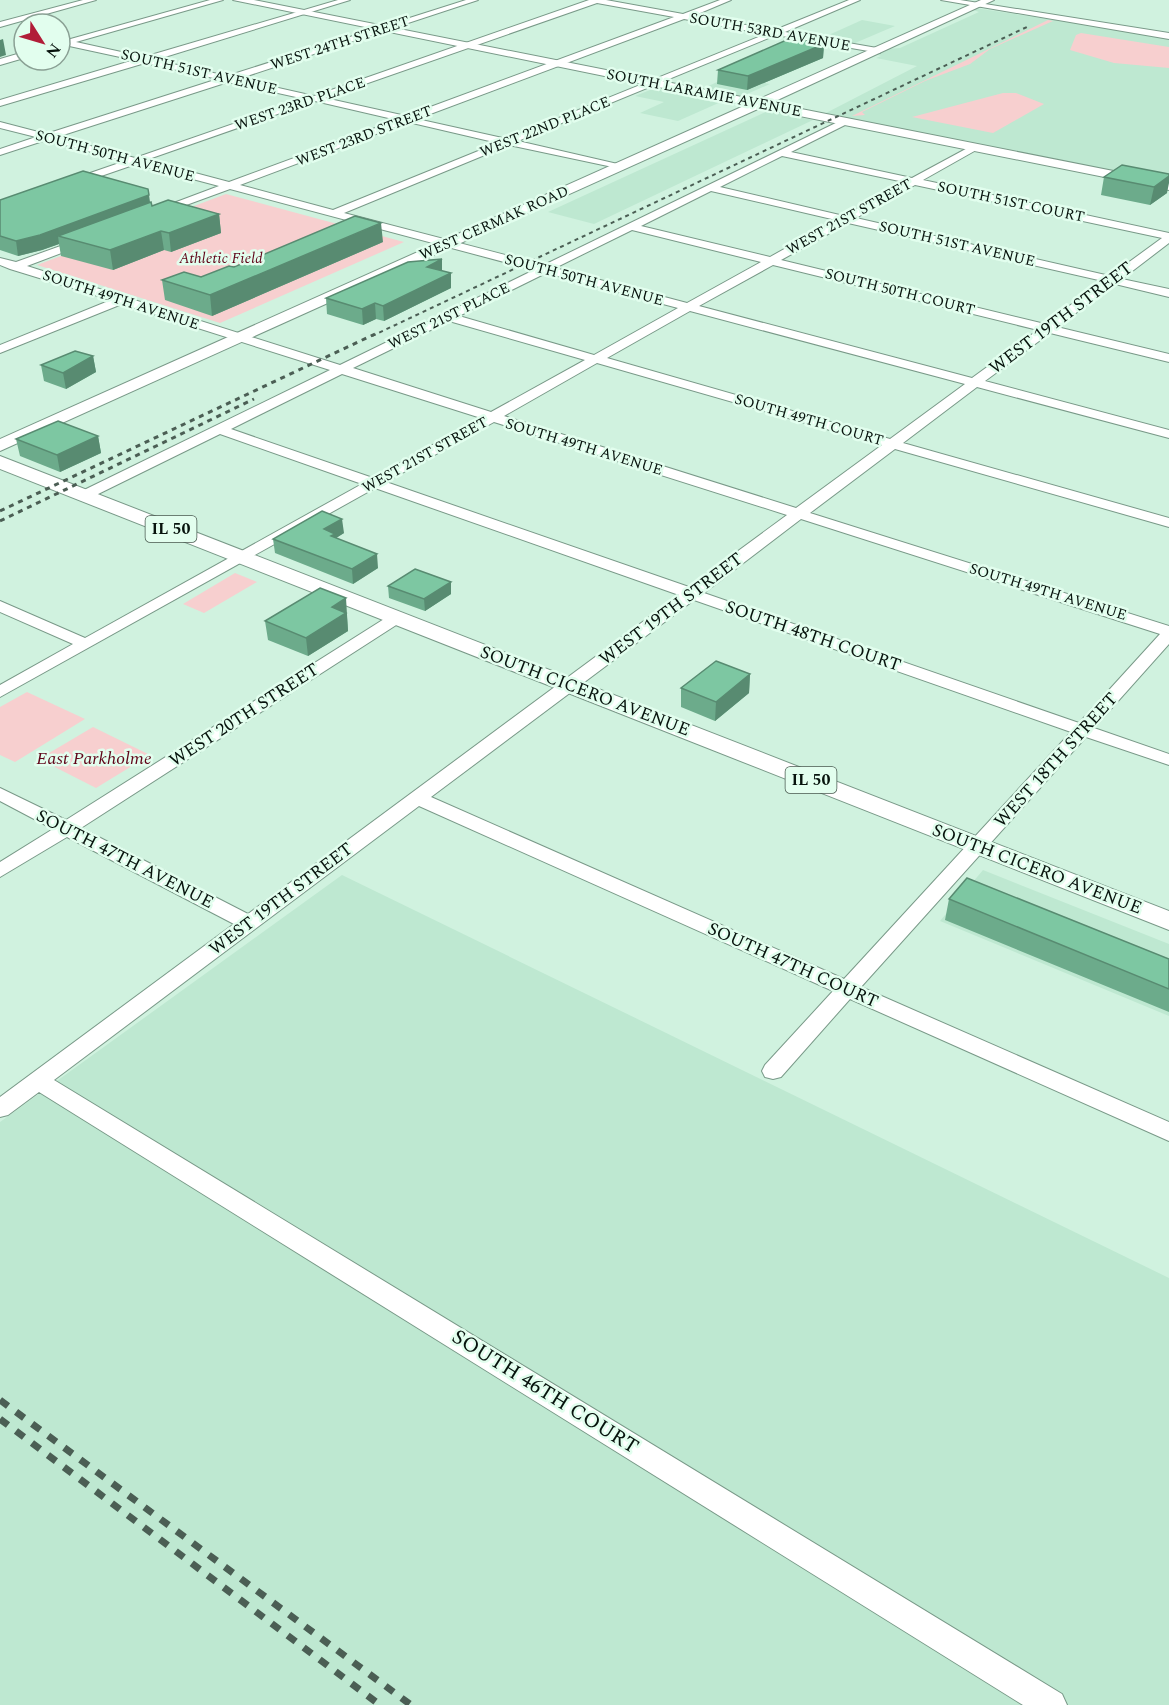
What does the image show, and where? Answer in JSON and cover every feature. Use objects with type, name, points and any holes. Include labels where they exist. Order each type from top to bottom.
[{"type":"main road","name":"SOUTH LARAMIE AVENUE","points":[[238,0],[1169,186]]},
{"type":"main road","name":"WEST CERMAK ROAD","points":[[0,446],[233,336],[973,3],[989,0]]},
{"type":"main road","name":"WEST CERMAK ROAD","points":[[0,434],[233,336]]},
{"type":"main road","name":"SOUTH CICERO AVENUE","points":[[0,462],[1169,921]]},
{"type":"street","points":[[0,26],[92,0]]},
{"type":"street","points":[[72,40],[219,0]]},
{"type":"street","points":[[0,104],[346,0]]},
{"type":"street","name":"WEST 24TH STREET","points":[[0,152],[474,0]]},
{"type":"street","name":"SOUTH 53RD AVENUE","points":[[592,0],[871,50]]},
{"type":"street","name":"WEST 23RD PLACE","points":[[58,188],[598,0]]},
{"type":"street","name":"WEST 23RD STREET","points":[[144,218],[727,0]]},
{"type":"street","name":"WEST 22ND PLACE","points":[[334,213],[856,0]]},
{"type":"street","points":[[945,0],[1169,36]]},
{"type":"street","name":"SOUTH 51ST AVENUE","points":[[72,44],[612,166]]},
{"type":"street","name":"WEST 21ST PLACE","points":[[86,495],[846,122]]},
{"type":"street","name":"SOUTH 50TH AVENUE","points":[[0,125],[1169,434]]},
{"type":"street","name":"WEST 21ST STREET","points":[[0,692],[975,147]]},
{"type":"street","name":"SOUTH 51ST COURT","points":[[782,153],[1169,237]]},
{"type":"street","name":"SOUTH 51ST AVENUE","points":[[710,188],[1169,292]]},
{"type":"street","name":"SOUTH 50TH COURT","points":[[632,227],[1169,358]]},
{"type":"street","name":"WEST 19TH STREET","points":[[0,1109],[1169,237]]},
{"type":"street","points":[[0,272],[92,238]]},
{"type":"street","name":"SOUTH 49TH AVENUE","points":[[0,261],[1169,632]]},
{"type":"street","points":[[0,349],[121,300]]},
{"type":"street","name":"SOUTH 49TH COURT","points":[[449,316],[1169,523]]},
{"type":"street","name":"SOUTH 48TH COURT","points":[[219,429],[1169,760]]},
{"type":"street","points":[[0,606],[86,644]]},
{"type":"street","name":"WEST 20TH STREET","points":[[0,871],[398,617]]},
{"type":"street","name":"WEST 18TH STREET","points":[[773,1071],[1169,632]]},
{"type":"street","name":"SOUTH 47TH AVENUE","points":[[0,794],[249,923]]},
{"type":"street","name":"SOUTH 47TH COURT","points":[[417,798],[1169,1132]]},
{"type":"street","name":"SOUTH 46TH COURT","points":[[38,1081],[1051,1705]]},
{"type":"shaded area","points":[[975,8],[1169,37],[1169,182],[824,114],[917,66],[876,58],[881,56],[875,54],[886,49],[900,48],[979,12],[973,10]]},
{"type":"shaded area","points":[[862,20],[895,26],[855,43],[822,38]]},
{"type":"shaded area","points":[[730,76],[770,84],[736,96],[702,89]]},
{"type":"shaded area","points":[[655,88],[723,101],[678,121],[640,113],[664,102],[635,96]]},
{"type":"shaded area","points":[[768,111],[813,120],[594,224],[548,212]]},
{"type":"shaded area","points":[[983,870],[1169,944],[1169,1016],[940,921]]},
{"type":"shaded area","points":[[342,875],[1169,1278],[1169,1705],[0,1705],[0,1122]]},
{"type":"green space","points":[[1048,20],[1053,21],[990,49],[970,64],[925,81],[862,112],[865,115],[852,116]]},
{"type":"green space","points":[[1081,33],[1169,47],[1169,68],[1114,63],[1070,50],[1076,35]]},
{"type":"green space","points":[[1003,93],[1016,93],[1044,104],[993,133],[912,117]]},
{"type":"green space","name":"Athletic Field","points":[[226,194],[404,242],[220,323],[37,265]]},
{"type":"green space","points":[[235,573],[257,582],[204,613],[183,604]]},
{"type":"green space","name":"East Parkholme","points":[[27,692],[85,719],[15,762],[0,755],[0,707]]},
{"type":"green space","name":"East Parkholme","points":[[93,727],[150,755],[96,788],[39,759]]},
{"type":"building","points":[[791,38],[824,44],[748,76],[718,70]]},
{"type":"building","points":[[1122,165],[1169,174],[1169,176],[1154,187],[1104,177]]},
{"type":"building","points":[[83,171],[148,189],[149,195],[40,235],[16,241],[0,236],[0,200]]},
{"type":"building","points":[[168,200],[219,214],[169,233],[161,231],[110,250],[58,236],[151,202],[152,206]]},
{"type":"building","points":[[355,216],[381,223],[210,295],[162,280],[184,272],[201,277],[229,266],[234,267]]},
{"type":"building","points":[[442,259],[427,267],[451,273],[383,306],[375,303],[362,309],[326,298],[408,262]]},
{"type":"building","points":[[75,351],[93,356],[63,373],[41,365]]},
{"type":"building","points":[[58,421],[98,436],[57,455],[16,439]]},
{"type":"building","points":[[322,511],[342,519],[324,529],[335,534],[331,536],[377,554],[352,569],[273,539]]},
{"type":"building","points":[[415,569],[451,582],[424,599],[388,586]]},
{"type":"building","points":[[320,588],[346,598],[332,607],[346,613],[306,638],[265,621]]},
{"type":"building","points":[[716,661],[750,674],[716,702],[681,688]]},
{"type":"building","points":[[967,878],[1169,959],[1169,989],[949,899]]},
{"type":"railway","points":[[372,336],[1029,26]]},
{"type":"railway","points":[[0,511],[375,334]]},
{"type":"railway","points":[[0,521],[254,399]]},
{"type":"railway","points":[[0,1400],[411,1705]]},
{"type":"railway","points":[[0,1419],[380,1705]]}]
